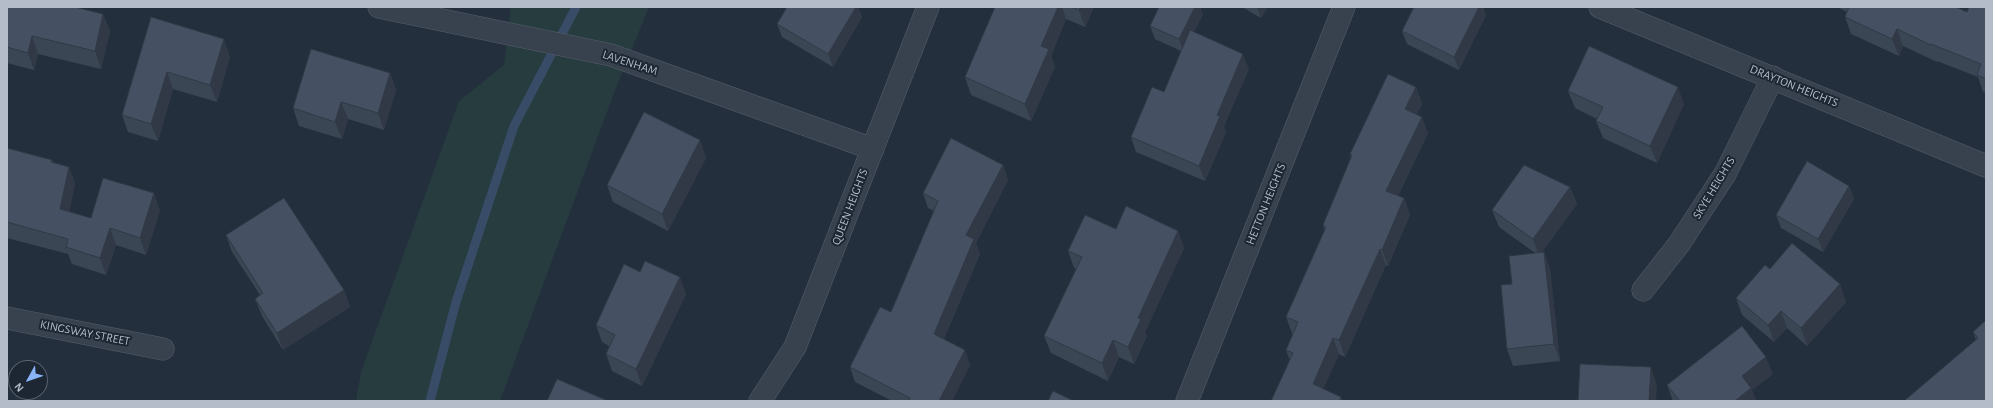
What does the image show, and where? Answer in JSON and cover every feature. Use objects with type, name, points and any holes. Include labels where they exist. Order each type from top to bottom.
[{"type":"street","name":"LAVENHAM","points":[[379,7],[611,55],[873,149]]},
{"type":"street","name":"QUEEN HEIGHTS","points":[[760,401],[795,347],[928,7]]},
{"type":"street","name":"HETTON HEIGHTS","points":[[1187,401],[1344,7]]},
{"type":"street","name":"DRAYTON HEIGHTS","points":[[1600,7],[1986,166]]},
{"type":"street","name":"SKYE HEIGHTS","points":[[1643,290],[1679,244],[1724,174],[1773,77]]},
{"type":"street","name":"KINGSWAY STREET","points":[[7,318],[163,349]]},
{"type":"green space","points":[[511,7],[649,7],[614,93],[500,401],[356,401],[361,372],[459,101],[504,65]]},
{"type":"building","points":[[7,7],[75,7],[103,14],[95,51],[32,36],[28,53],[7,47]]},
{"type":"building","points":[[787,7],[856,7],[828,54],[777,24]]},
{"type":"building","points":[[995,7],[1058,7],[1041,46],[1049,49],[1025,104],[965,77]]},
{"type":"building","points":[[1072,7],[1080,7],[1079,10]]},
{"type":"building","points":[[1159,7],[1195,7],[1179,39],[1150,26]]},
{"type":"building","points":[[1414,7],[1479,7],[1454,57],[1402,31]]},
{"type":"building","points":[[1849,7],[1956,7],[1967,12],[1969,7],[1986,7],[1986,79],[1977,75],[1981,64],[1931,45],[1897,29],[1892,39],[1845,17]]},
{"type":"building","points":[[151,17],[224,39],[210,85],[167,72],[151,124],[122,115]]},
{"type":"building","points":[[1190,30],[1243,54],[1217,115],[1220,116],[1199,166],[1131,137],[1152,87],[1164,92]]},
{"type":"building","points":[[1589,46],[1678,87],[1650,146],[1596,121],[1603,107],[1568,91]]},
{"type":"building","points":[[311,49],[390,73],[378,113],[341,102],[335,122],[293,108]]},
{"type":"building","points":[[1388,74],[1416,87],[1405,109],[1422,117],[1386,191],[1404,198],[1382,250],[1380,249],[1339,340],[1333,338],[1313,384],[1341,397],[1339,401],[1271,401],[1293,353],[1286,350],[1298,322],[1286,317],[1326,227],[1323,225],[1352,155],[1350,154]]},
{"type":"building","points":[[644,112],[700,140],[662,214],[607,185]]},
{"type":"building","points":[[951,138],[1003,165],[966,235],[974,239],[934,334],[965,350],[939,401],[908,401],[910,398],[850,367],[880,307],[891,312],[938,201],[923,193]]},
{"type":"building","points":[[7,148],[52,160],[51,162],[69,167],[60,209],[91,218],[103,178],[154,193],[140,238],[110,228],[100,258],[66,247],[68,239],[7,222]]},
{"type":"building","points":[[1807,161],[1849,186],[1818,239],[1776,215]]},
{"type":"building","points":[[1524,165],[1570,187],[1533,239],[1492,210]]},
{"type":"building","points":[[284,198],[344,290],[277,333],[255,299],[263,293],[226,235]]},
{"type":"building","points":[[1126,206],[1178,231],[1138,318],[1141,319],[1128,347],[1113,340],[1102,363],[1044,336],[1082,257],[1068,251],[1085,215],[1116,229]]},
{"type":"building","points":[[1792,243],[1840,284],[1801,328],[1781,311],[1768,325],[1736,298],[1765,265],[1770,269]]},
{"type":"building","points":[[1544,252],[1554,344],[1507,349],[1501,285],[1512,284],[1509,256]]},
{"type":"building","points":[[645,261],[680,277],[636,369],[606,354],[615,335],[596,325],[624,264],[640,272]]},
{"type":"building","points":[[1986,320],[1986,401],[1904,401],[1978,338],[1973,332]]},
{"type":"building","points":[[1742,326],[1766,357],[1742,376],[1751,388],[1735,401],[1680,401],[1667,385]]},
{"type":"building","points":[[1580,364],[1651,367],[1649,401],[1578,401]]},
{"type":"building","points":[[557,379],[606,400],[547,401]]},
{"type":"building","points":[[1053,391],[1074,401],[1048,401]]},
{"type":"waterway","points":[[430,401],[456,302],[514,126],[576,7]]}]
